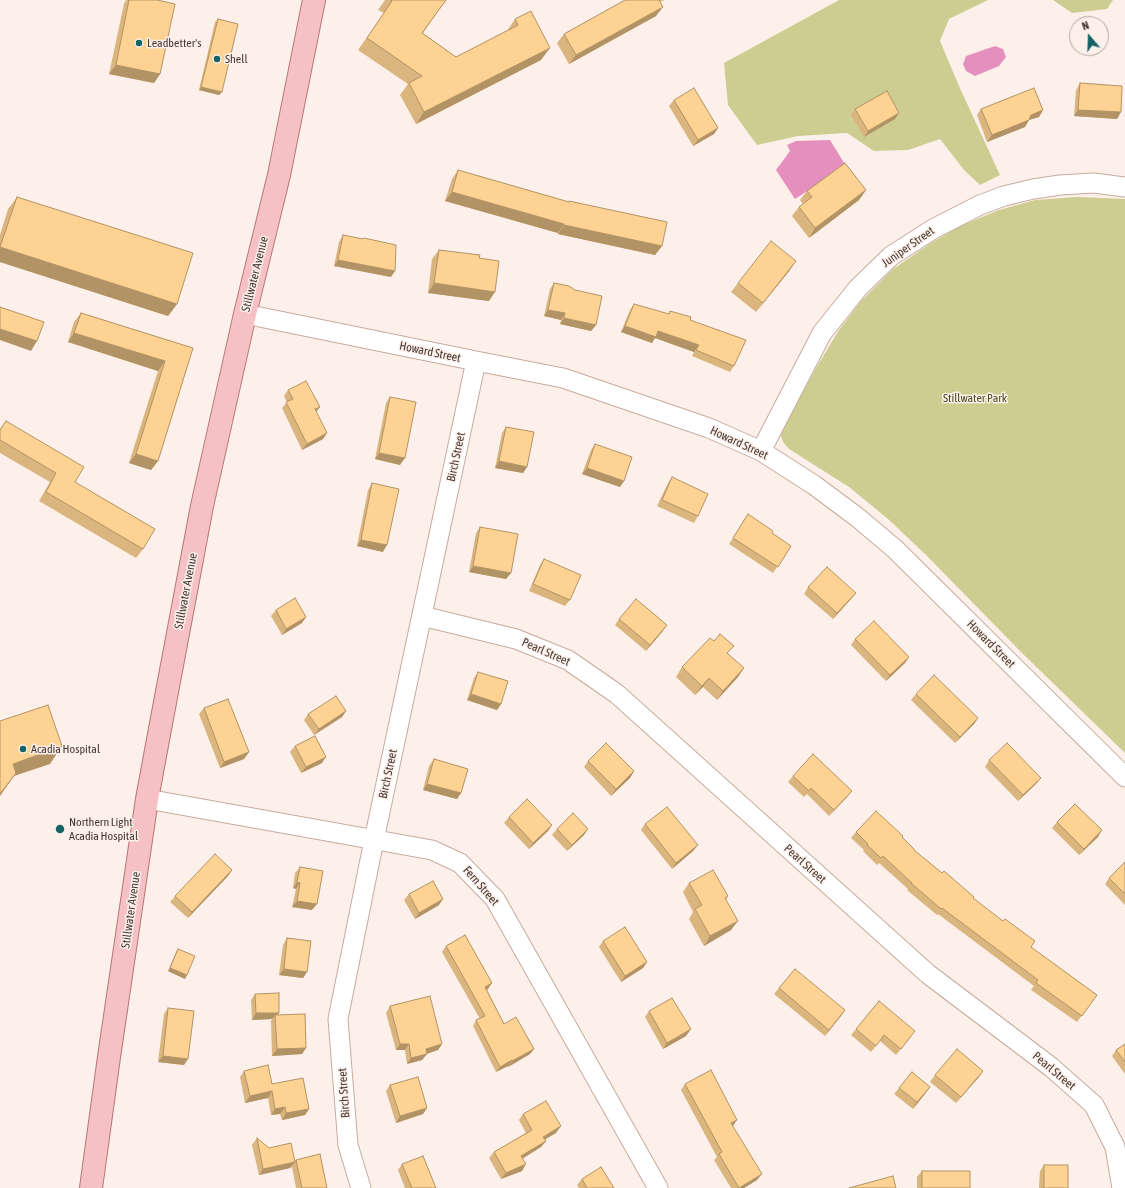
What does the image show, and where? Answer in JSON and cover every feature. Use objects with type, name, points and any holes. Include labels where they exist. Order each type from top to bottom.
[{"type":"main road","name":"Stillwater Avenue","points":[[91,1188],[147,799],[202,506],[245,314],[279,175],[314,0]]},
{"type":"street","name":"Juniper Street","points":[[761,451],[822,333],[858,288],[891,256],[933,229],[980,205],[1004,196],[1033,189],[1060,185],[1094,183],[1125,187]]},
{"type":"street","name":"Howard Street","points":[[245,314],[563,378],[709,428],[761,451],[814,485],[857,517],[895,549],[1125,776]]},
{"type":"street","name":"Birch Street","points":[[361,1188],[348,1145],[338,1019],[374,840],[476,361]]},
{"type":"street","name":"Pearl Street","points":[[422,616],[516,639],[568,660],[617,694],[928,974],[1051,1067],[1094,1105],[1115,1147],[1122,1188]]},
{"type":"street","name":"Fern Street","points":[[147,799],[432,850],[460,863],[495,899],[658,1188]]},
{"type":"green space","points":[[839,0],[988,0],[949,19],[940,41],[1000,175],[980,185],[964,170],[940,139],[908,150],[874,151],[847,133],[798,136],[757,145],[728,105],[724,63]]},
{"type":"green space","points":[[1053,0],[1113,0],[1107,9],[1072,13]]},
{"type":"green space","name":"Stillwater Park","points":[[1077,197],[1125,199],[1125,753],[1022,653],[926,555],[888,519],[849,487],[789,449],[783,442],[781,436],[783,428],[839,330],[861,301],[893,269],[931,243],[960,226],[999,210],[1035,200]]},
{"type":"shaded area","points":[[995,46],[1003,49],[1006,57],[999,66],[975,76],[966,71],[963,64],[966,56]]},
{"type":"shaded area","points":[[830,140],[846,166],[795,199],[776,170],[790,151],[787,145],[796,141]]},
{"type":"building","name":"Leadbetter's","points":[[129,0],[157,0],[175,4],[160,74],[116,65]]},
{"type":"building","points":[[391,0],[446,0],[422,33],[456,57],[518,25],[515,19],[531,11],[550,48],[424,112],[409,83],[422,76],[367,38],[392,1]]},
{"type":"building","points":[[625,0],[659,0],[663,7],[576,55],[564,34]]},
{"type":"building","name":"Shell","points":[[218,19],[238,24],[222,92],[201,87]]},
{"type":"building","points":[[1080,83],[1122,86],[1121,112],[1078,110]]},
{"type":"building","points":[[694,88],[718,128],[698,140],[674,100]]},
{"type":"building","points":[[1034,88],[1043,110],[1031,115],[1029,120],[992,135],[981,109]]},
{"type":"building","points":[[887,91],[899,113],[868,131],[855,109]]},
{"type":"building","points":[[845,163],[866,190],[815,228],[799,207],[812,197],[807,191]]},
{"type":"building","points":[[458,170],[569,202],[667,222],[662,246],[564,225],[452,192]]},
{"type":"building","points":[[17,197],[193,253],[177,304],[0,247]]},
{"type":"building","points":[[343,235],[396,245],[395,271],[338,260]]},
{"type":"building","points":[[771,241],[796,261],[763,303],[738,283]]},
{"type":"building","points":[[439,250],[480,255],[479,258],[499,261],[495,292],[434,283]]},
{"type":"building","points":[[554,283],[569,286],[575,290],[602,296],[596,325],[564,318],[565,313],[548,310]]},
{"type":"building","points":[[634,304],[669,314],[670,311],[691,317],[690,320],[746,340],[734,366],[696,350],[699,345],[658,331],[656,337],[625,326]]},
{"type":"building","points":[[0,307],[44,322],[37,341],[0,329]]},
{"type":"building","points":[[81,313],[193,348],[158,461],[136,454],[165,361],[74,333]]},
{"type":"building","points":[[306,381],[320,407],[315,409],[327,433],[307,444],[286,402],[293,399],[288,390]]},
{"type":"building","points":[[390,397],[416,402],[405,458],[379,453]]},
{"type":"building","points":[[6,421],[84,467],[75,482],[155,529],[143,549],[46,492],[56,473],[0,440],[0,430]]},
{"type":"building","points":[[506,427],[534,432],[527,467],[499,461]]},
{"type":"building","points":[[595,444],[632,457],[624,481],[587,468]]},
{"type":"building","points":[[672,477],[708,494],[698,516],[662,500]]},
{"type":"building","points":[[372,483],[399,489],[387,545],[361,540]]},
{"type":"building","points":[[748,514],[773,531],[772,533],[791,546],[778,567],[733,538]]},
{"type":"building","points":[[480,527],[518,534],[511,573],[473,566]]},
{"type":"building","points":[[544,559],[581,575],[570,600],[533,584]]},
{"type":"building","points":[[827,567],[856,593],[837,613],[808,587]]},
{"type":"building","points":[[295,598],[306,617],[286,629],[276,610]]},
{"type":"building","points":[[636,599],[667,625],[650,645],[619,619]]},
{"type":"building","points":[[874,621],[909,657],[890,675],[855,639]]},
{"type":"building","points":[[720,634],[734,646],[727,653],[744,668],[723,691],[709,678],[702,686],[682,667],[710,638],[714,641]]},
{"type":"building","points":[[478,672],[508,681],[501,704],[471,694]]},
{"type":"building","points":[[934,675],[978,718],[960,737],[916,694]]},
{"type":"building","points":[[336,696],[346,711],[319,729],[308,714]]},
{"type":"building","points":[[228,699],[249,752],[224,762],[204,708]]},
{"type":"building","points":[[48,705],[62,746],[13,764],[16,773],[0,794],[0,721]]},
{"type":"building","points":[[315,736],[326,757],[306,767],[295,746]]},
{"type":"building","points":[[606,743],[634,771],[616,789],[588,761]]},
{"type":"building","points":[[1007,743],[1041,778],[1023,795],[989,760]]},
{"type":"building","points":[[813,754],[852,791],[834,810],[811,788],[809,791],[793,776]]},
{"type":"building","points":[[434,759],[468,769],[461,793],[427,784]]},
{"type":"building","points":[[527,799],[552,825],[533,843],[509,817]]},
{"type":"building","points":[[1075,804],[1102,830],[1084,849],[1057,822]]},
{"type":"building","points":[[667,807],[698,845],[676,863],[645,824]]},
{"type":"building","points":[[876,811],[903,836],[902,837],[914,850],[942,873],[944,871],[974,897],[973,898],[1003,921],[1005,919],[1035,941],[1031,947],[1097,995],[1082,1016],[1036,983],[1038,980],[942,908],[941,909],[883,856],[881,858],[867,845],[868,844],[856,832]]},
{"type":"building","points":[[573,813],[588,829],[572,845],[557,829]]},
{"type":"building","points":[[215,854],[232,870],[192,912],[175,896]]},
{"type":"building","points":[[1125,862],[1125,894],[1109,878]]},
{"type":"building","points":[[300,867],[323,871],[317,904],[297,901],[300,883],[297,882]]},
{"type":"building","points":[[713,870],[728,896],[725,898],[738,921],[710,936],[695,909],[702,905],[689,883]]},
{"type":"building","points":[[433,881],[443,899],[419,913],[409,894]]},
{"type":"building","points":[[625,927],[647,962],[625,976],[603,941]]},
{"type":"building","points":[[465,935],[492,983],[485,987],[504,1024],[516,1017],[534,1049],[500,1067],[476,1020],[485,1016],[446,946]]},
{"type":"building","points":[[287,938],[311,941],[307,972],[284,969]]},
{"type":"building","points":[[178,949],[195,956],[187,975],[170,968]]},
{"type":"building","points":[[795,969],[845,1010],[829,1030],[779,988]]},
{"type":"building","points":[[279,993],[279,1013],[256,1013],[255,994]]},
{"type":"building","points":[[430,996],[442,1044],[426,1049],[427,1054],[411,1058],[409,1044],[400,1044],[390,1006]]},
{"type":"building","points":[[672,998],[691,1029],[667,1043],[649,1011]]},
{"type":"building","points":[[879,1001],[915,1031],[901,1049],[884,1035],[876,1046],[856,1029]]},
{"type":"building","points":[[168,1008],[194,1011],[188,1059],[163,1056]]},
{"type":"building","points":[[305,1014],[306,1048],[277,1049],[275,1015]]},
{"type":"building","points":[[1125,1044],[1125,1062],[1116,1050]]},
{"type":"building","points":[[957,1049],[983,1071],[961,1097],[935,1075]]},
{"type":"building","points":[[268,1065],[272,1084],[303,1078],[309,1109],[286,1113],[285,1107],[275,1109],[272,1091],[250,1096],[244,1071]]},
{"type":"building","points":[[711,1070],[737,1120],[731,1123],[762,1174],[739,1188],[719,1154],[722,1152],[685,1084]]},
{"type":"building","points":[[912,1072],[930,1087],[917,1102],[899,1088]]},
{"type":"building","points":[[418,1077],[427,1108],[400,1116],[390,1085]]},
{"type":"building","points":[[546,1101],[561,1126],[543,1137],[546,1141],[521,1156],[526,1164],[506,1173],[494,1152],[532,1130],[523,1114]]},
{"type":"building","points":[[257,1138],[269,1148],[291,1143],[295,1162],[263,1169]]},
{"type":"building","points":[[320,1154],[327,1188],[302,1188],[296,1160]]},
{"type":"building","points":[[423,1156],[436,1188],[412,1188],[402,1164]]},
{"type":"building","points":[[1044,1165],[1068,1165],[1068,1188],[1044,1188]]},
{"type":"building","points":[[601,1167],[614,1188],[587,1188],[582,1179]]},
{"type":"building","points":[[922,1171],[970,1171],[970,1188],[922,1188]]},
{"type":"building","points":[[893,1176],[896,1188],[849,1188]]},
{"type":"place","name":"Leadbetter's","points":[[139,43]]},
{"type":"place","name":"Shell","points":[[217,59]]},
{"type":"place","name":"Acadia Hospital","points":[[23,749]]},
{"type":"place","name":"Northern Light Acadia Hospital","points":[[60,829]]}]
